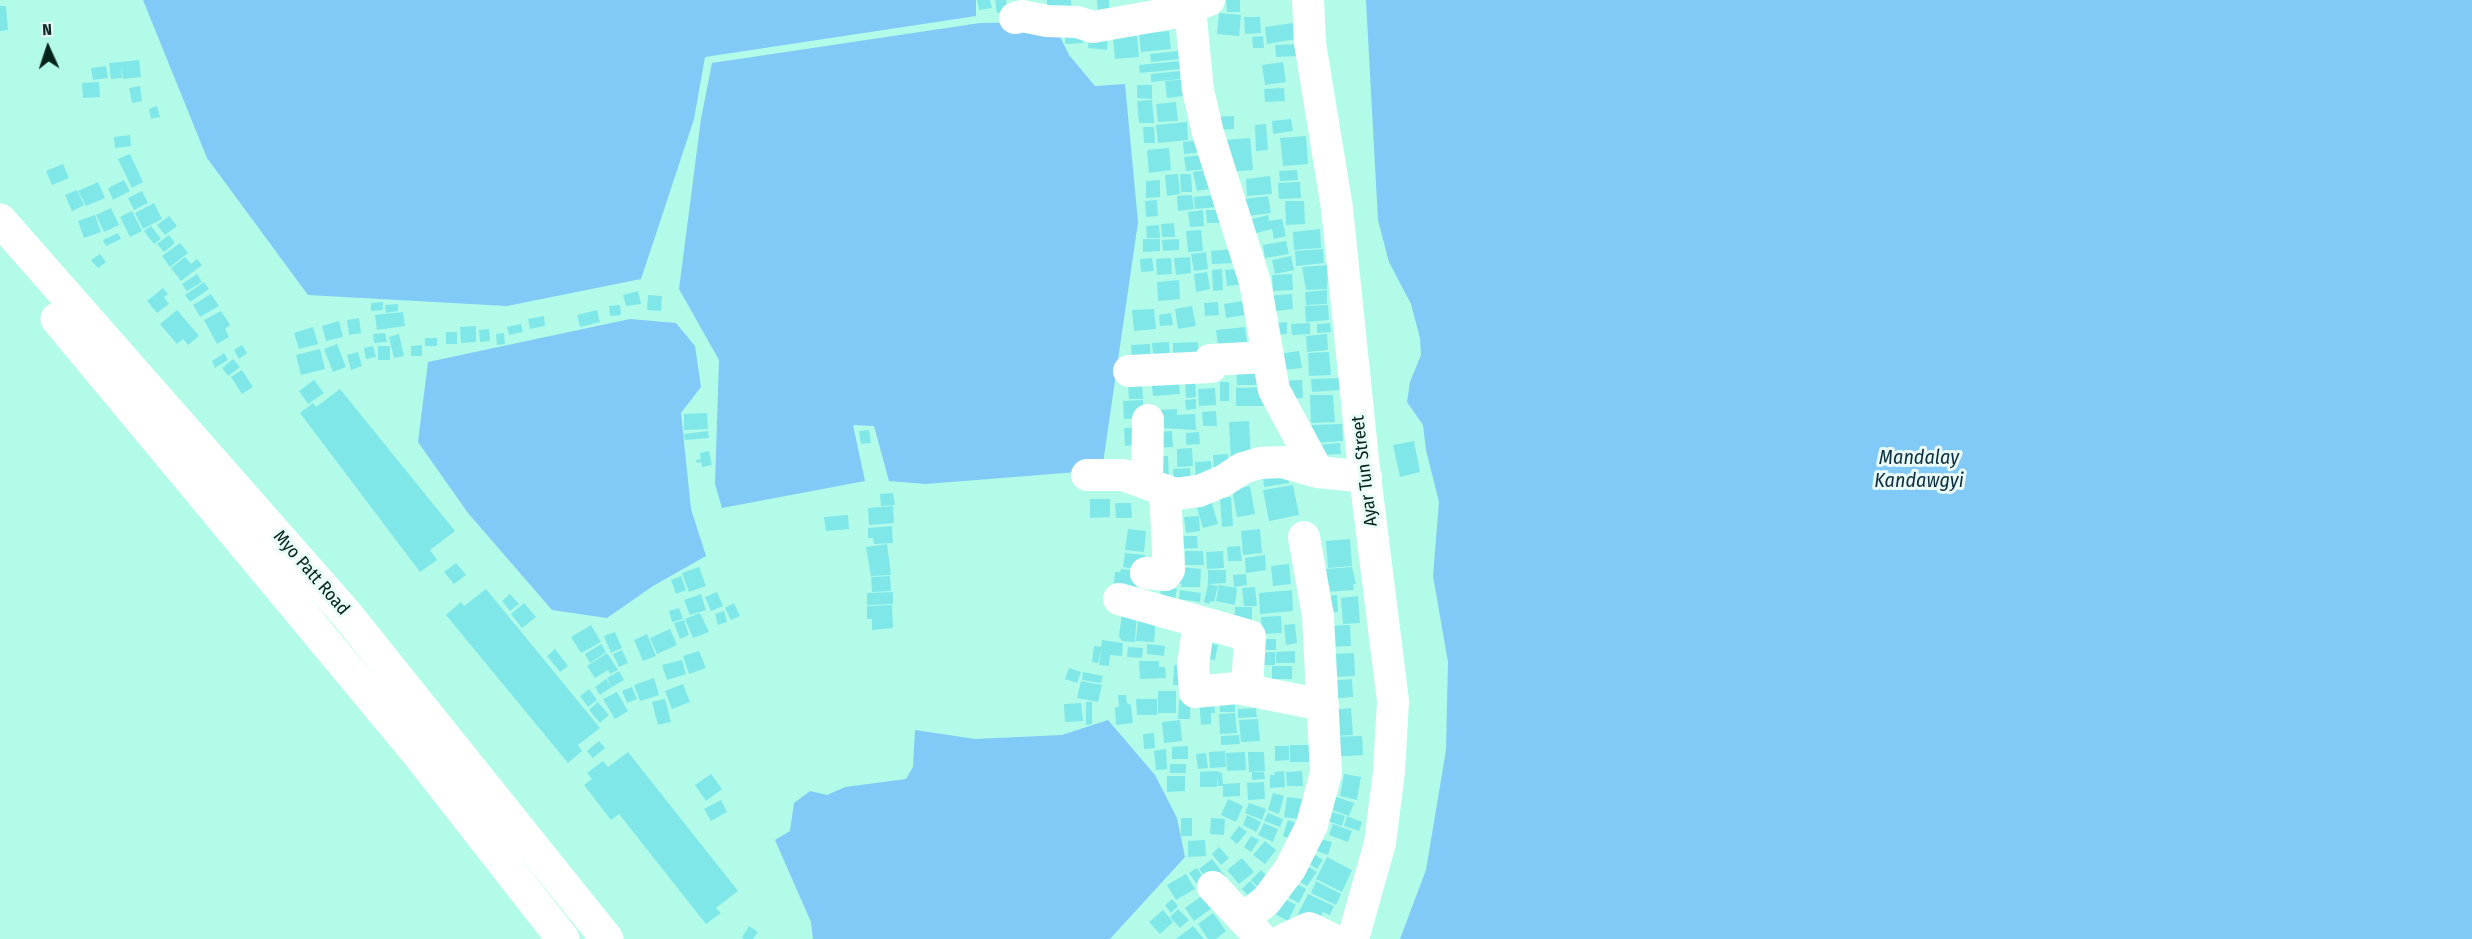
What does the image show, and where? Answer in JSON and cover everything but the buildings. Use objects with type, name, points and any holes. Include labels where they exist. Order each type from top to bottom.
[{"type":"main road","name":"Myo Patt Road","points":[[0,220],[19,265],[77,342],[433,747],[607,939]]},
{"type":"main road","name":"Myo Patt Road","points":[[433,747],[563,939]]},
{"type":"street","name":"Ayar Tun Street","points":[[1308,0],[1310,43],[1337,208],[1393,701],[1389,772],[1380,843],[1353,939]]},
{"type":"street","points":[[1015,18],[1022,16],[1047,21],[1077,22],[1093,27],[1196,3],[1198,90],[1208,133],[1255,282],[1267,357],[1278,401],[1318,472]]},
{"type":"street","points":[[1129,371],[1212,368],[1210,360],[1267,357]]},
{"type":"street","points":[[1146,573],[1165,575],[1169,570],[1148,420]]},
{"type":"street","points":[[1088,475],[1113,474],[1175,494],[1199,491],[1223,481],[1243,468],[1260,463],[1282,462],[1318,472],[1366,477]]},
{"type":"street","points":[[1213,886],[1253,929],[1266,901],[1290,869],[1312,825],[1326,773],[1318,616],[1304,537]]},
{"type":"street","points":[[1119,599],[1250,636],[1247,689]]},
{"type":"street","points":[[1199,622],[1193,665],[1195,693],[1247,689],[1323,705]]},
{"type":"street","points":[[1285,939],[1309,928],[1332,939]]},
{"type":"water","points":[[143,0],[976,0],[976,16],[705,57],[694,119],[641,279],[507,306],[308,295],[207,158]]},
{"type":"water","name":"Mandalay Kandawgyi","points":[[1366,0],[2472,0],[2472,939],[1400,939],[1426,870],[1446,750],[1448,662],[1433,576],[1439,502],[1426,450],[1423,425],[1407,402],[1410,382],[1421,355],[1420,338],[1411,304],[1389,262],[1378,220]]},
{"type":"water","points":[[1053,22],[1069,55],[1095,86],[1125,84],[1138,222],[1102,470],[926,484],[889,481],[874,426],[853,425],[865,481],[722,508],[715,484],[719,360],[679,289],[701,119],[712,63],[980,23]]},
{"type":"water","points":[[630,319],[676,323],[695,346],[701,387],[681,413],[691,509],[706,556],[653,586],[607,618],[552,610],[468,513],[418,442],[428,362]]},
{"type":"water","points":[[1108,720],[1155,775],[1177,818],[1185,857],[1110,939],[813,939],[811,922],[775,840],[790,831],[794,803],[810,791],[827,795],[845,787],[906,779],[913,767],[915,730],[975,739],[1062,735]]}]
